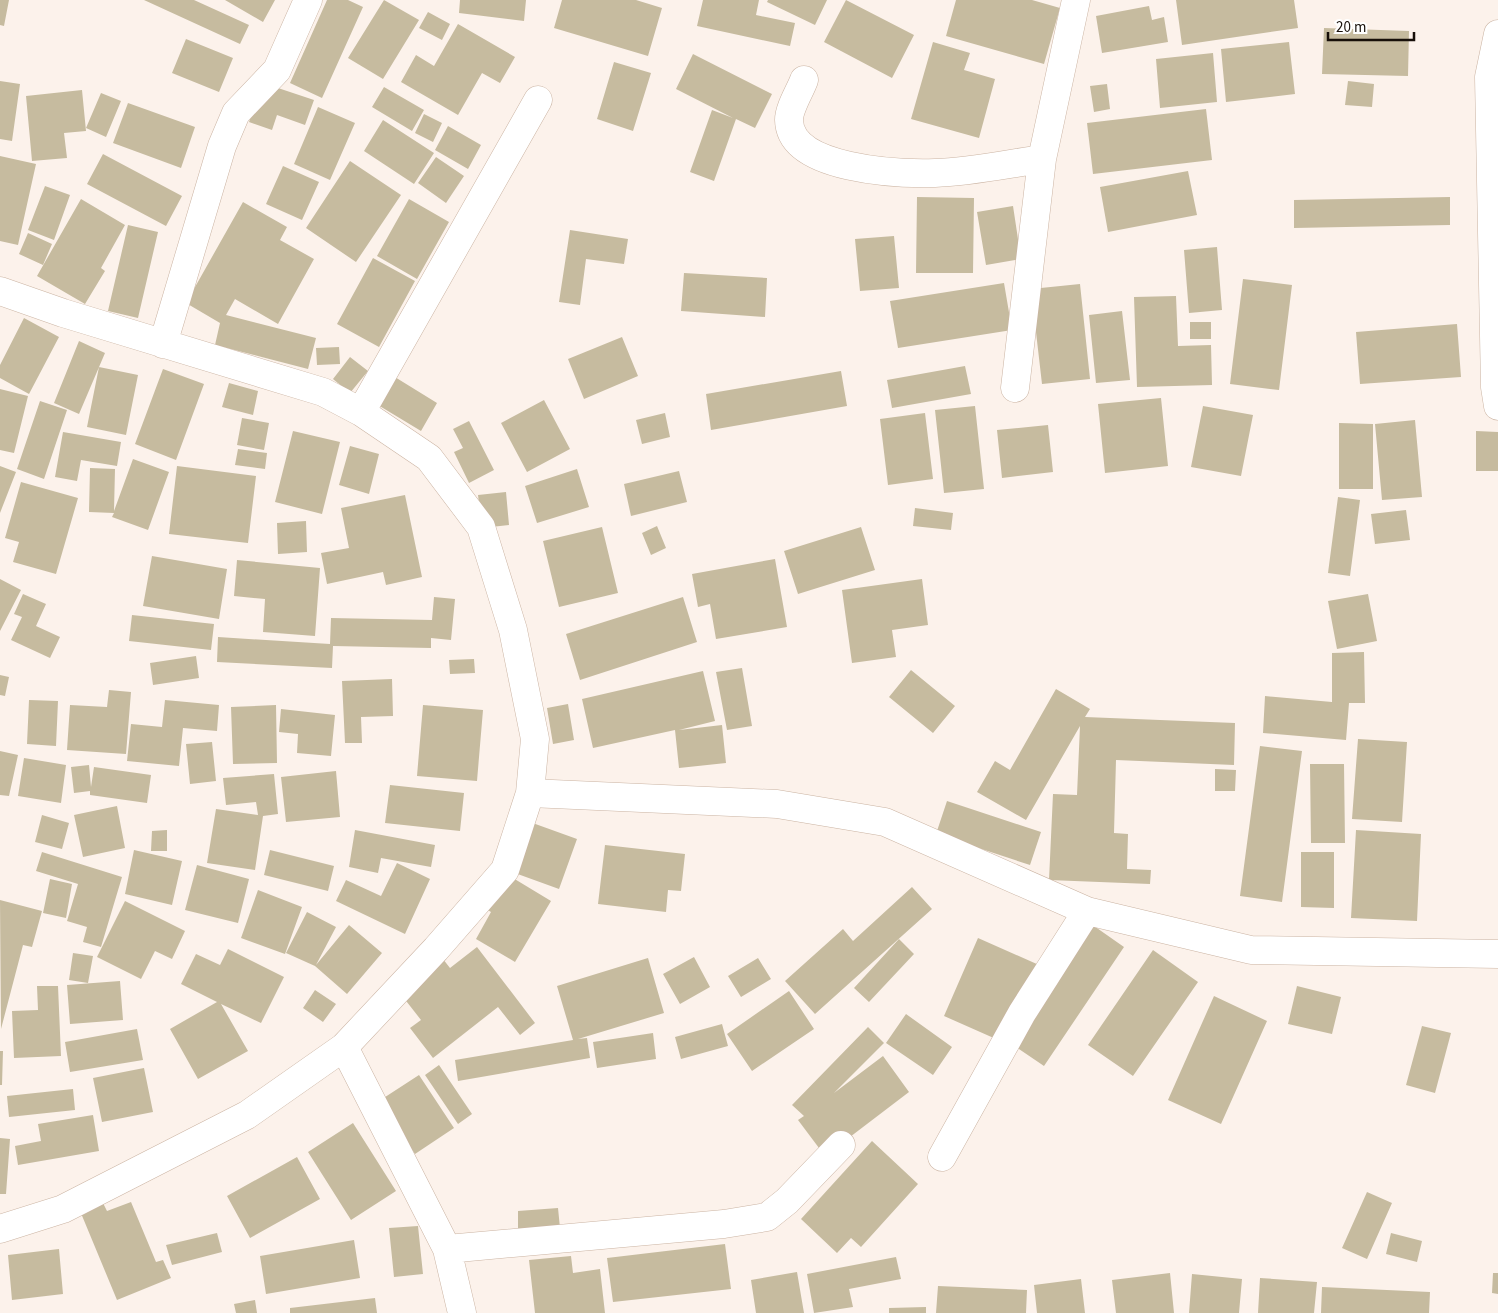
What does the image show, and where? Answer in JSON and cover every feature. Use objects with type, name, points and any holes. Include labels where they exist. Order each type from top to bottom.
[{"type":"street","points":[[163,344],[222,146],[236,112],[277,70],[308,0]]},
{"type":"street","points":[[1015,388],[1042,159],[1076,0]]},
{"type":"street","points":[[1498,34],[1489,77],[1495,387],[1498,406]]},
{"type":"street","points":[[804,80],[789,119],[794,139],[810,152],[857,168],[936,173],[1042,159]]},
{"type":"street","points":[[362,412],[538,100]]},
{"type":"street","points":[[0,291],[163,344],[323,392],[362,412],[429,458],[481,527],[513,630],[535,740],[530,793],[505,870],[436,949],[344,1047],[247,1115],[63,1209],[0,1230]]},
{"type":"street","points":[[530,793],[777,804],[885,822],[1086,911],[1252,950],[1498,954]]},
{"type":"street","points":[[942,1157],[1022,1013],[1086,911]]},
{"type":"street","points":[[344,1047],[447,1249],[462,1313]]},
{"type":"street","points":[[447,1249],[724,1224],[767,1217],[788,1201],[841,1145]]},
{"type":"building","points":[[0,0],[9,0],[4,26],[0,25]]},
{"type":"building","points":[[144,0],[194,0],[249,25],[240,44]]},
{"type":"building","points":[[225,0],[275,0],[263,22]]},
{"type":"building","points":[[327,0],[348,0],[363,7],[322,98],[290,83]]},
{"type":"building","points":[[384,0],[419,20],[383,79],[348,58]]},
{"type":"building","points":[[460,0],[526,0],[524,21],[459,13]]},
{"type":"building","points":[[562,0],[636,0],[662,8],[648,56],[554,28]]},
{"type":"building","points":[[703,0],[759,0],[756,15],[795,23],[790,46],[697,26]]},
{"type":"building","points":[[768,0],[827,0],[815,25],[767,2]]},
{"type":"building","points":[[846,0],[914,35],[892,78],[824,42]]},
{"type":"building","points":[[956,0],[1032,0],[1060,8],[1044,64],[946,36]]},
{"type":"building","points":[[1176,0],[1294,0],[1298,28],[1182,45]]},
{"type":"building","points":[[1149,6],[1152,20],[1164,17],[1168,42],[1102,53],[1096,16]]},
{"type":"building","points":[[428,12],[450,24],[442,40],[419,28]]},
{"type":"building","points":[[458,24],[515,57],[500,83],[482,73],[458,115],[401,82],[416,55],[434,66]]},
{"type":"building","points":[[1324,28],[1409,31],[1408,76],[1322,74]]},
{"type":"building","points":[[186,39],[233,58],[219,92],[172,73]]},
{"type":"building","points":[[933,42],[970,53],[964,70],[995,79],[979,138],[911,119]]},
{"type":"building","points":[[1289,42],[1295,94],[1226,102],[1221,49]]},
{"type":"building","points":[[1213,53],[1217,102],[1160,108],[1156,59]]},
{"type":"building","points":[[693,54],[772,94],[755,128],[736,119],[714,181],[690,172],[712,110],[733,118],[676,89]]},
{"type":"building","points":[[614,62],[651,73],[633,131],[597,119]]},
{"type":"building","points":[[0,81],[20,84],[12,141],[0,139]]},
{"type":"building","points":[[1348,81],[1374,84],[1372,107],[1345,105]]},
{"type":"building","points":[[263,83],[314,100],[305,125],[277,115],[272,130],[249,122]]},
{"type":"building","points":[[1107,84],[1110,109],[1094,112],[1090,86]]},
{"type":"building","points":[[384,87],[424,110],[412,131],[372,107]]},
{"type":"building","points":[[82,90],[86,131],[64,133],[67,158],[32,161],[26,96]]},
{"type":"building","points":[[101,93],[121,101],[106,137],[86,128]]},
{"type":"building","points":[[128,103],[195,127],[181,168],[113,143]]},
{"type":"building","points":[[318,107],[355,123],[330,180],[294,164]]},
{"type":"building","points":[[1206,109],[1212,160],[1093,174],[1087,123]]},
{"type":"building","points":[[424,114],[442,123],[433,142],[415,133]]},
{"type":"building","points":[[383,120],[434,153],[414,184],[364,151]]},
{"type":"building","points":[[448,126],[481,145],[468,169],[435,150]]},
{"type":"building","points":[[103,154],[182,196],[166,226],[87,184]]},
{"type":"building","points":[[0,156],[36,164],[18,245],[0,241]]},
{"type":"building","points":[[436,157],[464,176],[446,203],[418,183]]},
{"type":"building","points":[[350,161],[401,195],[356,262],[306,228]]},
{"type":"building","points":[[283,166],[319,182],[302,220],[266,204]]},
{"type":"building","points":[[1188,171],[1197,215],[1108,232],[1100,187]]},
{"type":"building","points":[[45,186],[70,195],[54,240],[28,230]]},
{"type":"building","points":[[917,197],[974,198],[973,273],[916,273]]},
{"type":"building","points":[[1450,197],[1450,225],[1294,228],[1294,200]]},
{"type":"building","points":[[81,199],[125,225],[101,268],[105,271],[85,304],[37,276]]},
{"type":"building","points":[[409,199],[449,222],[417,279],[377,256]]},
{"type":"building","points":[[243,202],[287,227],[280,240],[314,259],[278,324],[235,299],[226,315],[316,338],[308,369],[215,345],[220,323],[186,303]]},
{"type":"building","points":[[1013,206],[1021,259],[986,265],[977,212]]},
{"type":"building","points":[[128,225],[158,232],[138,318],[108,311]]},
{"type":"building","points":[[570,230],[628,239],[624,264],[586,259],[580,305],[559,302]]},
{"type":"building","points":[[28,233],[52,244],[43,265],[19,254]]},
{"type":"building","points":[[894,236],[899,288],[860,291],[855,239]]},
{"type":"building","points":[[1217,247],[1222,310],[1189,313],[1184,250]]},
{"type":"building","points":[[373,258],[415,281],[379,347],[337,324]]},
{"type":"building","points":[[684,273],[767,278],[765,317],[681,311]]},
{"type":"building","points":[[1243,279],[1292,285],[1279,390],[1230,384]]},
{"type":"building","points":[[1004,283],[1012,330],[898,348],[890,301]]},
{"type":"building","points":[[1080,284],[1090,379],[1042,384],[1031,289]]},
{"type":"building","points":[[1176,296],[1178,346],[1211,345],[1212,385],[1137,387],[1134,297]]},
{"type":"building","points":[[1122,311],[1130,380],[1096,383],[1089,315]]},
{"type":"building","points":[[24,318],[59,337],[29,394],[0,378],[0,365]]},
{"type":"building","points":[[1190,322],[1211,322],[1211,339],[1190,339]]},
{"type":"building","points":[[1457,324],[1461,377],[1360,384],[1356,332]]},
{"type":"building","points":[[622,337],[638,376],[584,399],[568,359]]},
{"type":"building","points":[[79,341],[105,353],[79,414],[54,403]]},
{"type":"building","points":[[339,347],[340,364],[317,365],[316,348]]},
{"type":"building","points":[[350,357],[368,371],[350,393],[333,379]]},
{"type":"building","points":[[965,366],[971,394],[892,408],[887,380]]},
{"type":"building","points":[[99,367],[138,375],[126,435],[87,427]]},
{"type":"building","points":[[163,369],[204,384],[176,460],[135,444]]},
{"type":"building","points":[[841,371],[847,406],[711,430],[706,394]]},
{"type":"building","points":[[390,374],[437,403],[421,431],[373,402]]},
{"type":"building","points":[[229,383],[258,391],[253,415],[222,407]]},
{"type":"building","points":[[0,389],[28,396],[14,453],[0,450]]},
{"type":"building","points":[[1161,398],[1168,466],[1105,473],[1098,404]]},
{"type":"building","points":[[544,400],[570,449],[527,472],[501,423]]},
{"type":"building","points":[[40,401],[67,410],[44,479],[17,469]]},
{"type":"building","points":[[975,406],[984,489],[944,493],[935,410]]},
{"type":"building","points":[[1203,406],[1253,415],[1241,476],[1191,467]]},
{"type":"building","points":[[665,413],[670,437],[642,444],[636,420]]},
{"type":"building","points":[[925,413],[933,479],[888,485],[880,419]]},
{"type":"building","points":[[242,418],[269,423],[264,450],[237,445]]},
{"type":"building","points":[[1415,420],[1422,497],[1382,500],[1375,424]]},
{"type":"building","points":[[469,421],[494,470],[469,483],[454,452],[463,448],[453,429]]},
{"type":"building","points":[[1339,423],[1373,424],[1373,489],[1339,489]]},
{"type":"building","points":[[1048,425],[1053,472],[1002,478],[997,430]]},
{"type":"building","points":[[293,431],[340,442],[322,514],[275,502]]},
{"type":"building","points":[[1476,431],[1498,432],[1498,471],[1476,471]]},
{"type":"building","points":[[63,432],[121,442],[117,466],[81,460],[77,481],[55,477]]},
{"type":"building","points":[[350,446],[379,454],[369,494],[339,485]]},
{"type":"building","points":[[238,449],[267,453],[265,469],[235,465]]},
{"type":"building","points":[[133,459],[169,472],[148,530],[112,517],[114,513],[89,512],[90,468],[115,469],[114,511]]},
{"type":"building","points":[[0,466],[16,472],[0,513]]},
{"type":"building","points":[[177,466],[256,476],[248,543],[169,534]]},
{"type":"building","points":[[577,469],[589,507],[537,523],[525,486]]},
{"type":"building","points":[[679,471],[687,502],[631,516],[624,484]]},
{"type":"building","points":[[21,482],[78,498],[56,574],[13,562],[19,542],[5,538]]},
{"type":"building","points":[[506,492],[509,525],[482,528],[478,495]]},
{"type":"building","points":[[405,495],[422,577],[386,585],[383,572],[327,584],[321,553],[349,548],[341,508]]},
{"type":"building","points":[[1338,497],[1360,500],[1350,576],[1328,573]]},
{"type":"building","points":[[915,508],[953,513],[951,530],[913,526]]},
{"type":"building","points":[[1406,510],[1410,540],[1375,544],[1371,514]]},
{"type":"building","points":[[306,521],[307,552],[278,554],[277,523]]},
{"type":"building","points":[[657,526],[666,548],[651,555],[642,533]]},
{"type":"building","points":[[602,527],[618,593],[559,607],[543,541]]},
{"type":"building","points":[[861,527],[875,570],[798,594],[784,551]]},
{"type":"building","points":[[152,556],[227,569],[219,619],[143,606]]},
{"type":"building","points":[[775,559],[787,627],[716,639],[710,604],[698,607],[692,574]]},
{"type":"building","points":[[237,560],[320,568],[315,636],[263,632],[265,599],[234,596]]},
{"type":"building","points":[[0,579],[21,590],[0,631]]},
{"type":"building","points":[[922,579],[928,625],[892,630],[896,657],[852,663],[842,590]]},
{"type":"building","points":[[23,594],[46,604],[36,626],[60,637],[50,658],[11,640],[22,617],[14,614]]},
{"type":"building","points":[[1368,594],[1377,641],[1337,649],[1328,601]]},
{"type":"building","points":[[434,597],[455,599],[451,640],[431,638],[431,648],[333,646],[332,668],[217,662],[218,637],[330,644],[331,618],[432,620]]},
{"type":"building","points":[[683,597],[697,642],[580,680],[566,634]]},
{"type":"building","points":[[132,615],[214,624],[211,650],[129,641]]},
{"type":"building","points":[[1364,652],[1365,703],[1349,703],[1346,740],[1263,733],[1265,696],[1332,702],[1332,653]]},
{"type":"building","points":[[196,656],[199,678],[153,685],[150,663]]},
{"type":"building","points":[[474,659],[475,673],[450,674],[449,660]]},
{"type":"building","points":[[742,668],[752,726],[727,730],[716,672]]},
{"type":"building","points":[[911,670],[955,706],[933,733],[889,697]]},
{"type":"building","points":[[703,671],[715,721],[679,730],[722,725],[726,763],[679,768],[675,730],[593,748],[582,699]]},
{"type":"building","points":[[0,675],[9,677],[5,696],[0,695]]},
{"type":"building","points":[[392,679],[393,716],[361,717],[362,743],[345,743],[342,681]]},
{"type":"building","points":[[1056,689],[1090,709],[1085,717],[1235,723],[1234,765],[1116,760],[1114,833],[1128,834],[1127,869],[1151,870],[1150,884],[1049,880],[1053,794],[1077,795],[1080,726],[1026,820],[977,792],[995,761],[1010,770]]},
{"type":"building","points":[[109,690],[131,692],[126,754],[67,750],[70,705],[107,707]]},
{"type":"building","points":[[29,700],[58,701],[56,746],[27,744]]},
{"type":"building","points":[[165,700],[219,705],[217,731],[183,728],[179,766],[127,761],[131,724],[162,727]]},
{"type":"building","points":[[568,704],[574,740],[553,744],[547,708]]},
{"type":"building","points":[[276,705],[277,763],[233,764],[231,707]]},
{"type":"building","points":[[423,705],[483,710],[477,781],[417,776]]},
{"type":"building","points":[[281,709],[335,715],[331,756],[297,753],[298,734],[279,732]]},
{"type":"building","points":[[1358,739],[1407,742],[1402,822],[1352,819]]},
{"type":"building","points":[[212,742],[216,781],[190,784],[186,744]]},
{"type":"building","points":[[1260,746],[1302,751],[1282,902],[1240,896]]},
{"type":"building","points":[[0,751],[18,755],[9,796],[0,795]]},
{"type":"building","points":[[24,758],[66,765],[61,803],[18,796]]},
{"type":"building","points":[[1310,764],[1344,764],[1345,843],[1311,843]]},
{"type":"building","points":[[89,765],[91,787],[94,767],[151,775],[147,803],[90,795],[90,791],[74,793],[71,767]]},
{"type":"building","points":[[1215,769],[1236,770],[1235,791],[1215,791]]},
{"type":"building","points":[[336,771],[340,817],[286,822],[281,777]]},
{"type":"building","points":[[274,774],[278,814],[263,816],[255,870],[207,863],[216,809],[258,815],[256,802],[226,805],[223,778]]},
{"type":"building","points":[[390,785],[464,793],[460,831],[385,823]]},
{"type":"building","points":[[947,801],[1041,832],[1030,865],[936,834]]},
{"type":"building","points":[[117,806],[125,848],[83,857],[74,815]]},
{"type":"building","points":[[42,815],[69,823],[62,849],[35,842]]},
{"type":"building","points":[[516,817],[577,839],[559,889],[498,867]]},
{"type":"building","points":[[167,830],[167,851],[151,851],[152,831]]},
{"type":"building","points":[[355,830],[435,845],[431,867],[381,858],[378,873],[349,867]]},
{"type":"building","points":[[1356,830],[1421,834],[1417,921],[1351,918]]},
{"type":"building","points":[[605,845],[685,854],[681,891],[668,890],[666,912],[598,904]]},
{"type":"building","points":[[134,850],[182,861],[172,905],[125,894]]},
{"type":"building","points":[[270,850],[334,866],[328,891],[264,875]]},
{"type":"building","points":[[42,852],[122,877],[101,947],[83,942],[87,927],[67,921],[78,884],[36,871]]},
{"type":"building","points":[[1301,852],[1334,852],[1334,908],[1301,907]]},
{"type":"building","points":[[397,863],[430,879],[405,934],[336,901],[346,880],[381,896]]},
{"type":"building","points":[[197,865],[249,879],[238,923],[185,910]]},
{"type":"building","points":[[503,872],[551,901],[515,962],[476,939],[491,912],[483,907]]},
{"type":"building","points":[[50,879],[72,884],[66,918],[43,913]]},
{"type":"building","points":[[912,887],[932,909],[815,1014],[785,981],[843,929],[853,941]]},
{"type":"building","points":[[258,890],[302,907],[285,954],[241,938]]},
{"type":"building","points":[[0,900],[42,911],[32,947],[23,945],[1,1029]]},
{"type":"building","points":[[125,901],[185,931],[172,959],[155,951],[141,979],[97,957]]},
{"type":"building","points":[[307,912],[336,927],[316,965],[349,925],[382,953],[347,994],[315,966],[286,953]]},
{"type":"building","points":[[1094,926],[1124,947],[1044,1066],[1013,1045]]},
{"type":"building","points":[[978,938],[1039,965],[1005,1043],[944,1016]]},
{"type":"building","points":[[899,939],[914,954],[869,1002],[854,988]]},
{"type":"building","points":[[477,947],[535,1023],[520,1035],[498,1007],[433,1058],[410,1028],[421,1020],[396,988],[439,954],[450,968]]},
{"type":"building","points":[[228,949],[284,977],[261,1023],[221,1004],[248,1051],[198,1079],[170,1029],[217,1002],[181,984],[196,954],[220,965]]},
{"type":"building","points":[[1153,950],[1198,982],[1133,1076],[1088,1045]]},
{"type":"building","points":[[73,953],[93,956],[88,983],[69,980]]},
{"type":"building","points":[[694,957],[710,987],[680,1004],[663,974]]},
{"type":"building","points":[[648,958],[664,1013],[578,1039],[587,1038],[590,1058],[458,1081],[455,1060],[573,1040],[557,986]]},
{"type":"building","points":[[758,958],[771,979],[741,997],[728,976]]},
{"type":"building","points":[[120,981],[123,1020],[70,1024],[67,985]]},
{"type":"building","points":[[37,986],[58,986],[61,1056],[14,1058],[12,1011],[38,1010]]},
{"type":"building","points":[[1297,986],[1341,997],[1332,1034],[1288,1024]]},
{"type":"building","points":[[315,990],[336,1004],[323,1022],[303,1008]]},
{"type":"building","points":[[789,991],[814,1029],[752,1071],[727,1034]]},
{"type":"building","points":[[1214,996],[1267,1021],[1221,1124],[1168,1100]]},
{"type":"building","points":[[906,1014],[952,1047],[933,1075],[886,1043]]},
{"type":"building","points":[[722,1024],[728,1046],[681,1059],[675,1037]]},
{"type":"building","points":[[1422,1026],[1451,1033],[1435,1093],[1406,1085]]},
{"type":"building","points":[[868,1027],[884,1043],[834,1093],[883,1056],[909,1092],[825,1156],[798,1120],[804,1116],[792,1105]]},
{"type":"building","points":[[137,1029],[143,1060],[70,1072],[65,1042]]},
{"type":"building","points":[[653,1033],[656,1059],[597,1068],[593,1042]]},
{"type":"building","points":[[0,1051],[3,1051],[2,1085],[0,1085]]},
{"type":"building","points":[[439,1065],[472,1114],[458,1124],[425,1075]]},
{"type":"building","points":[[144,1068],[153,1112],[102,1122],[93,1078]]},
{"type":"building","points":[[419,1075],[454,1128],[415,1154],[379,1101]]},
{"type":"building","points":[[73,1089],[75,1110],[9,1117],[7,1096]]},
{"type":"building","points":[[93,1115],[99,1151],[18,1165],[15,1146],[41,1141],[38,1124]]},
{"type":"building","points":[[353,1123],[396,1191],[351,1220],[308,1152]]},
{"type":"building","points":[[0,1138],[10,1139],[6,1194],[0,1194]]},
{"type":"building","points":[[872,1141],[918,1184],[861,1247],[851,1238],[837,1253],[801,1219]]},
{"type":"building","points":[[297,1157],[320,1199],[250,1238],[227,1196]]},
{"type":"building","points":[[1367,1192],[1392,1203],[1367,1259],[1342,1248]]},
{"type":"building","points":[[100,1197],[107,1211],[131,1202],[156,1262],[163,1260],[171,1278],[117,1300],[78,1206]]},
{"type":"building","points":[[558,1208],[560,1228],[518,1230],[518,1211]]},
{"type":"building","points":[[418,1226],[423,1274],[394,1277],[389,1228]]},
{"type":"building","points":[[217,1233],[222,1252],[172,1265],[166,1245]]},
{"type":"building","points":[[1391,1233],[1422,1241],[1417,1262],[1386,1254]]},
{"type":"building","points":[[354,1240],[360,1278],[266,1294],[260,1256]]},
{"type":"building","points":[[725,1244],[731,1289],[613,1302],[607,1258]]},
{"type":"building","points":[[59,1249],[63,1294],[12,1300],[8,1255]]},
{"type":"building","points":[[571,1256],[573,1273],[600,1269],[605,1313],[535,1313],[529,1260]]},
{"type":"building","points":[[896,1257],[901,1279],[849,1289],[853,1307],[814,1313],[807,1274]]},
{"type":"building","points":[[797,1272],[804,1313],[756,1313],[751,1280]]},
{"type":"building","points":[[1170,1273],[1174,1313],[1116,1313],[1112,1280]]},
{"type":"building","points":[[1493,1273],[1498,1273],[1498,1294],[1492,1293]]},
{"type":"building","points":[[1192,1274],[1242,1279],[1239,1313],[1189,1313]]},
{"type":"building","points":[[1260,1278],[1317,1282],[1314,1313],[1258,1313]]},
{"type":"building","points":[[1081,1279],[1085,1313],[1037,1313],[1034,1285]]},
{"type":"building","points":[[938,1286],[1027,1290],[1026,1313],[936,1313]]},
{"type":"building","points":[[1322,1287],[1430,1292],[1429,1313],[1321,1313]]},
{"type":"building","points":[[375,1298],[377,1313],[290,1313],[290,1308]]},
{"type":"building","points":[[255,1300],[257,1313],[236,1313],[234,1304]]},
{"type":"building","points":[[926,1307],[926,1313],[889,1313],[889,1308]]}]
